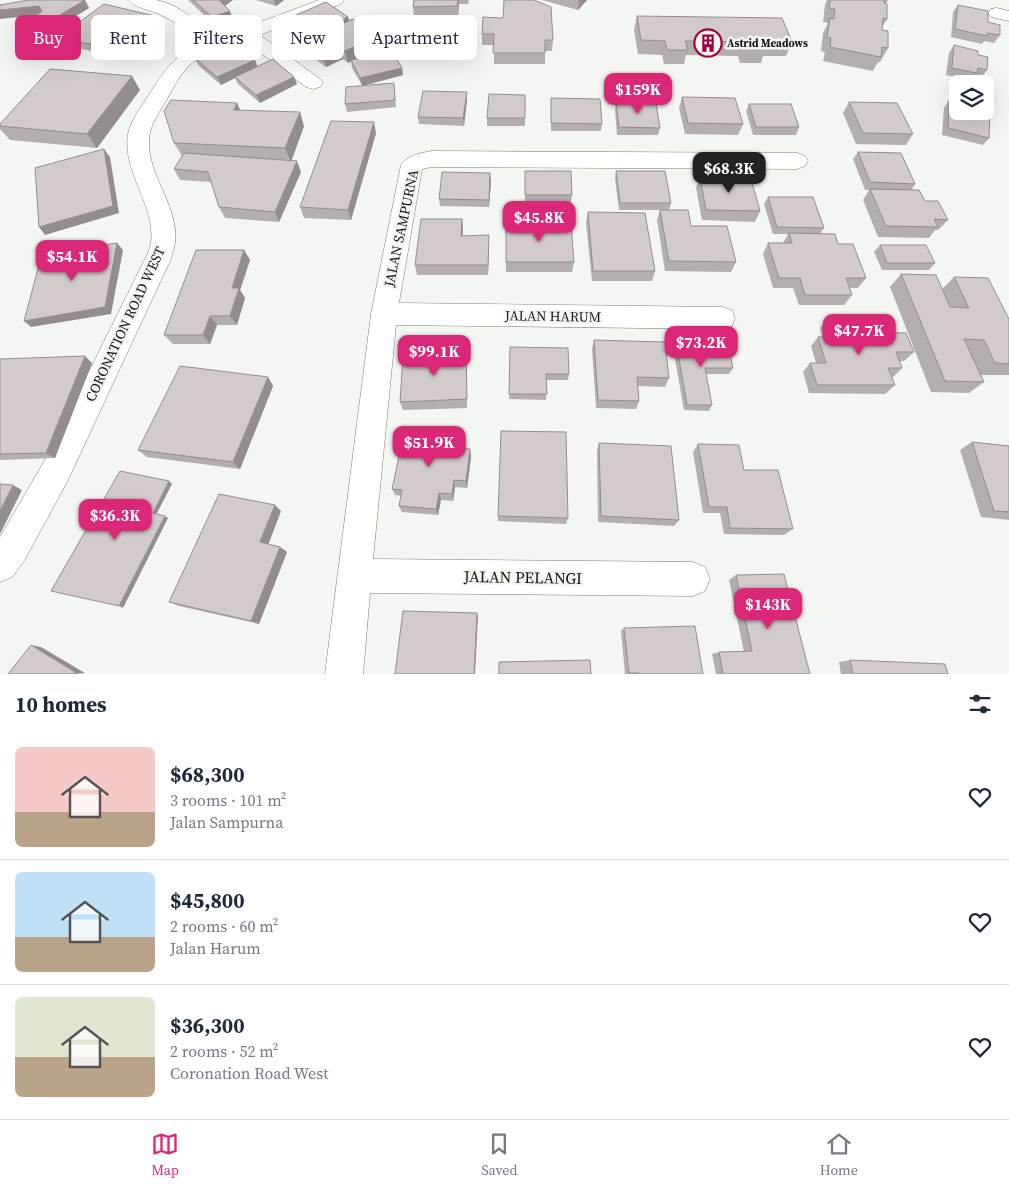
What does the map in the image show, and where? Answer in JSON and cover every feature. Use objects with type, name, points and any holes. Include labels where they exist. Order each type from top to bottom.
[{"type":"street","points":[[141,0],[177,15]]},
{"type":"street","name":"CORONATION ROAD WEST","points":[[262,28],[335,0]]},
{"type":"street","points":[[262,45],[313,83]]},
{"type":"street","name":"CORONATION ROAD WEST","points":[[0,565],[12,550],[56,471],[157,261],[163,242],[162,222],[140,163],[139,135],[159,94],[184,60]]},
{"type":"street","name":"JALAN SAMPURNA","points":[[344,674],[384,314],[412,165],[432,159],[797,161]]},
{"type":"street","name":"JALAN HARUM","points":[[384,314],[722,318]]},
{"type":"street","name":"JALAN PELANGI","points":[[354,576],[693,579]]},
{"type":"building","points":[[28,0],[85,0],[60,15],[37,15],[42,11],[39,6],[0,10],[0,5]]},
{"type":"building","points":[[193,0],[219,0],[230,11],[218,15],[210,15]]},
{"type":"building","points":[[414,0],[458,0],[457,6],[413,7]]},
{"type":"building","points":[[504,0],[534,0],[551,7],[553,40],[545,40],[545,53],[493,53],[494,34],[482,34],[483,17],[503,18]]},
{"type":"building","name":"Astrid Meadows","points":[[830,0],[884,0],[884,3],[887,4],[887,19],[883,18],[882,30],[888,31],[888,48],[882,47],[881,57],[830,47],[831,38],[827,37],[830,18],[834,19],[835,9],[829,8]]},
{"type":"building","points":[[326,2],[348,17],[344,19],[344,15],[296,15]]},
{"type":"building","points":[[104,4],[151,15],[91,15],[91,43],[89,44],[81,42],[81,21]]},
{"type":"building","points":[[958,5],[988,11],[988,22],[1000,25],[1000,35],[987,33],[987,36],[955,29]]},
{"type":"building","points":[[637,16],[782,18],[792,42],[764,42],[766,49],[745,49],[743,42],[685,41],[688,50],[667,50],[665,41],[641,40]]},
{"type":"building","points":[[354,20],[354,47],[345,51],[344,50],[344,23]]},
{"type":"building","points":[[954,45],[978,51],[978,55],[988,57],[987,70],[978,68],[977,73],[952,68]]},
{"type":"building","points":[[272,59],[294,77],[256,95],[235,77]]},
{"type":"building","points":[[197,60],[255,60],[217,77]]},
{"type":"building","points":[[351,60],[397,60],[402,68],[360,78]]},
{"type":"building","points":[[50,69],[132,76],[87,134],[0,126]]},
{"type":"building","points":[[394,83],[395,100],[345,104],[346,87]]},
{"type":"building","points":[[423,91],[467,92],[463,118],[418,117]]},
{"type":"building","points":[[489,94],[525,95],[525,118],[487,118]]},
{"type":"building","points":[[682,97],[735,98],[743,124],[688,123]]},
{"type":"building","points":[[551,98],[600,99],[602,124],[551,123]]},
{"type":"building","points":[[171,100],[237,103],[234,110],[300,112],[285,148],[174,143],[164,111]]},
{"type":"building","points":[[949,100],[949,120],[990,120],[989,138],[948,128]]},
{"type":"building","points":[[849,102],[897,103],[913,134],[863,133]]},
{"type":"building","points":[[616,103],[656,103],[660,128],[619,127]]},
{"type":"building","points":[[749,104],[791,104],[799,127],[756,127]]},
{"type":"building","points":[[331,121],[374,122],[348,210],[300,207]]},
{"type":"building","points":[[104,149],[113,206],[39,227],[35,168]]},
{"type":"building","points":[[858,152],[901,153],[915,184],[870,182]]},
{"type":"building","points":[[184,153],[297,161],[275,212],[219,207],[208,172],[174,169]]},
{"type":"building","points":[[525,171],[571,171],[572,195],[525,195]]},
{"type":"building","points":[[616,171],[665,171],[671,203],[620,203]]},
{"type":"building","points":[[442,172],[490,173],[489,200],[439,199]]},
{"type":"building","points":[[700,177],[751,179],[760,211],[706,210]]},
{"type":"building","points":[[870,189],[919,190],[925,201],[938,201],[948,220],[934,219],[938,227],[886,226]]},
{"type":"building","points":[[768,197],[813,197],[824,228],[777,227]]},
{"type":"building","points":[[660,210],[688,210],[691,226],[727,226],[736,262],[669,261]]},
{"type":"building","points":[[588,212],[645,213],[655,271],[593,271]]},
{"type":"building","points":[[421,219],[462,219],[461,236],[489,235],[488,265],[415,265]]},
{"type":"building","points":[[506,223],[571,223],[574,262],[506,262]]},
{"type":"building","points":[[789,233],[835,234],[838,244],[853,244],[866,278],[846,278],[852,295],[805,295],[800,278],[779,278],[768,243],[792,243]]},
{"type":"building","points":[[117,243],[105,307],[24,321],[42,254]]},
{"type":"building","points":[[880,245],[926,245],[935,263],[887,263]]},
{"type":"building","points":[[196,250],[244,250],[232,288],[239,288],[230,316],[210,316],[203,335],[164,335]]},
{"type":"building","points":[[901,274],[936,275],[950,307],[969,308],[954,277],[988,278],[1009,319],[1009,364],[995,363],[984,340],[964,339],[984,382],[945,381]]},
{"type":"building","points":[[828,319],[854,319],[859,332],[906,333],[914,352],[896,352],[902,368],[888,368],[895,385],[817,385],[810,363],[826,363],[818,337],[834,337]]},
{"type":"building","points":[[594,340],[665,342],[669,378],[637,377],[639,401],[598,400]]},
{"type":"building","points":[[676,342],[727,342],[733,368],[705,368],[712,405],[687,405]]},
{"type":"building","points":[[510,347],[568,348],[569,374],[546,374],[547,394],[509,394]]},
{"type":"building","points":[[466,353],[467,399],[400,402],[403,355]]},
{"type":"building","points":[[85,356],[46,453],[0,454],[0,359]]},
{"type":"building","points":[[180,366],[268,377],[233,462],[138,450]]},
{"type":"building","points":[[415,427],[449,430],[446,447],[470,449],[466,481],[454,480],[452,494],[439,493],[436,509],[399,506],[402,490],[392,489],[402,442],[412,443]]},
{"type":"building","points":[[501,431],[566,432],[568,518],[498,516]]},
{"type":"building","points":[[972,442],[1009,446],[1009,512],[994,511]]},
{"type":"building","points":[[599,443],[671,446],[679,520],[601,516]]},
{"type":"building","points":[[698,444],[739,445],[744,470],[778,470],[793,529],[730,528],[727,507],[709,507]]},
{"type":"building","points":[[120,471],[169,481],[153,513],[165,516],[119,606],[51,591]]},
{"type":"building","points":[[0,484],[13,485],[0,511]]},
{"type":"building","points":[[219,494],[275,505],[260,542],[280,547],[251,621],[169,602]]},
{"type":"building","points":[[784,574],[810,674],[723,674],[719,652],[752,651],[736,575]]},
{"type":"building","points":[[403,611],[477,613],[474,674],[395,674]]},
{"type":"building","points":[[695,626],[703,674],[629,673],[624,628]]},
{"type":"building","points":[[31,645],[75,672],[74,674],[8,674]]},
{"type":"building","points":[[590,660],[591,674],[499,674],[499,662]]},
{"type":"building","points":[[850,660],[945,664],[948,674],[853,674]]},
{"type":"place","name":"Astrid Meadows","points":[[708,43]]}]
